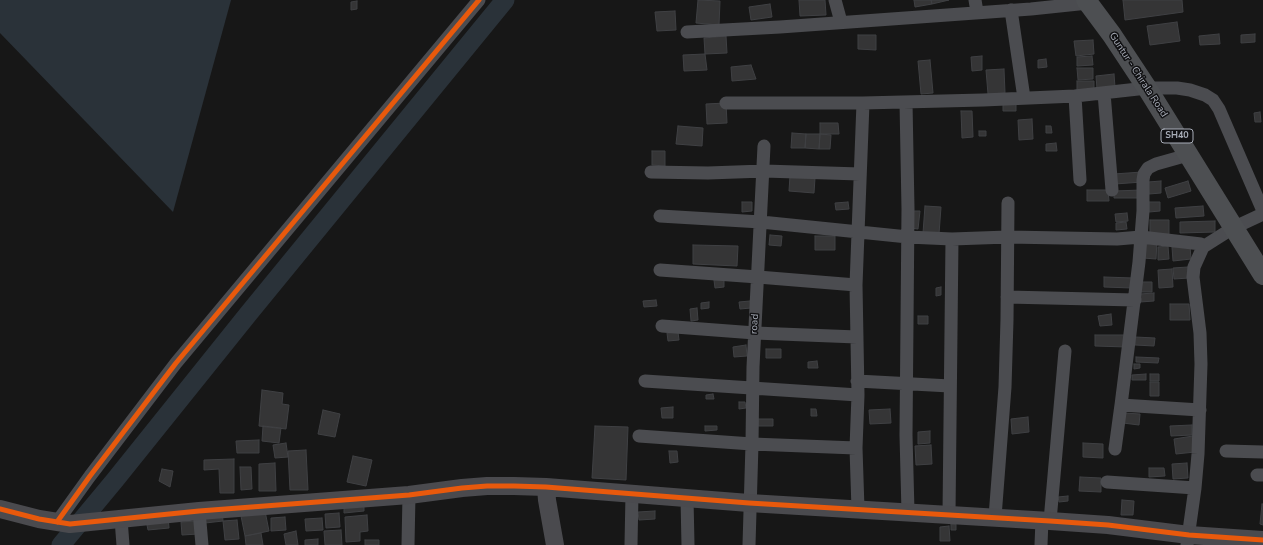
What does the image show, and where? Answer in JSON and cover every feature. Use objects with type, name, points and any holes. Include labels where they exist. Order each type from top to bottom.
[{"type":"main road","name":"Guntur - Chirala Road","points":[[1087,2],[1112,35],[1147,88],[1263,275]]},
{"type":"street","points":[[63,523],[90,476],[176,363],[478,0]]},
{"type":"street","points":[[835,0],[841,22]]},
{"type":"street","points":[[687,32],[841,22],[976,6],[1011,10],[1087,2]]},
{"type":"street","points":[[1011,10],[1024,98]]},
{"type":"street","points":[[726,103],[906,102],[1076,96],[1147,88],[1177,88],[1190,90],[1205,95],[1213,100],[1219,109],[1226,122],[1263,211]]},
{"type":"street","points":[[1104,93],[1112,190]]},
{"type":"street","points":[[1076,96],[1080,180]]},
{"type":"street","points":[[906,102],[908,237],[908,384],[906,435],[908,512]]},
{"type":"street","points":[[858,509],[856,448],[858,395],[856,285],[863,103]]},
{"type":"street","name":"road","points":[[749,545],[755,333],[764,171],[764,146]]},
{"type":"street","points":[[1115,449],[1135,300],[1143,211],[1144,174],[1148,168],[1156,164],[1188,155]]},
{"type":"street","points":[[651,172],[708,173],[764,171],[860,174]]},
{"type":"street","points":[[995,517],[1005,387],[1008,202]]},
{"type":"street","points":[[1188,540],[1198,454],[1202,364],[1200,333],[1193,277],[1194,267],[1203,247],[1233,228],[1263,214]]},
{"type":"street","points":[[660,216],[761,222],[908,237],[952,239],[1008,237],[1117,239],[1141,237],[1201,244],[1203,247]]},
{"type":"street","points":[[949,514],[952,239]]},
{"type":"street","points":[[660,270],[856,285]]},
{"type":"street","points":[[1007,297],[1135,300]]},
{"type":"street","points":[[662,326],[755,333],[857,337]]},
{"type":"street","points":[[1041,545],[1046,520],[1065,351]]},
{"type":"street","points":[[645,381],[858,395]]},
{"type":"street","points":[[857,382],[950,386]]},
{"type":"street","points":[[1121,405],[1200,410]]},
{"type":"street","points":[[639,436],[752,444],[856,448]]},
{"type":"street","points":[[1226,451],[1263,452]]},
{"type":"street","points":[[1107,482],[1195,488]]},
{"type":"street","points":[[0,509],[63,523],[409,495],[487,486],[546,487],[750,503],[949,514],[1108,525],[1188,540],[1263,540]]},
{"type":"street","points":[[546,487],[555,545]]},
{"type":"street","points":[[631,545],[632,494]]},
{"type":"street","points":[[408,545],[409,495]]},
{"type":"street","points":[[687,498],[688,545]]},
{"type":"street","points":[[199,511],[202,545]]},
{"type":"street","points":[[121,519],[123,545]]},
{"type":"shaded area","points":[[0,0],[231,0],[173,212],[0,33]]},
{"type":"building","points":[[698,0],[720,1],[719,25],[696,23]]},
{"type":"building","points":[[799,0],[825,0],[826,15],[800,16]]},
{"type":"building","points":[[914,0],[931,0],[932,4],[915,7]]},
{"type":"building","points":[[931,0],[949,0],[932,4]]},
{"type":"building","points":[[1123,0],[1182,0],[1183,12],[1125,20]]},
{"type":"building","points":[[357,1],[357,9],[351,10],[351,2]]},
{"type":"building","points":[[770,4],[772,17],[751,20],[749,7]]},
{"type":"building","points":[[675,11],[676,30],[657,31],[655,12]]},
{"type":"building","points":[[1177,22],[1180,41],[1150,45],[1147,26]]},
{"type":"building","points":[[1219,34],[1220,44],[1200,45],[1199,36]]},
{"type":"building","points":[[1255,34],[1255,42],[1241,43],[1241,35]]},
{"type":"building","points":[[858,35],[876,35],[876,50],[858,49]]},
{"type":"building","points":[[726,36],[727,53],[705,54],[704,38]]},
{"type":"building","points":[[1093,40],[1094,54],[1076,56],[1074,41]]},
{"type":"building","points":[[705,54],[707,70],[684,71],[683,55]]},
{"type":"building","points":[[982,56],[982,70],[972,71],[971,57]]},
{"type":"building","points":[[1092,56],[1093,65],[1077,66],[1077,57]]},
{"type":"building","points":[[1046,59],[1047,67],[1038,68],[1038,60]]},
{"type":"building","points":[[930,60],[933,93],[921,94],[918,61]]},
{"type":"building","points":[[751,65],[756,79],[732,81],[731,67]]},
{"type":"building","points":[[1077,68],[1093,68],[1093,79],[1078,80]]},
{"type":"building","points":[[1004,69],[1005,93],[988,94],[986,70]]},
{"type":"building","points":[[1114,74],[1115,87],[1097,89],[1096,76]]},
{"type":"building","points":[[1077,81],[1094,81],[1094,90],[1077,91]]},
{"type":"building","points":[[1016,101],[1016,111],[1003,111],[1003,102]]},
{"type":"building","points":[[726,103],[727,123],[707,124],[706,104]]},
{"type":"building","points":[[961,111],[972,111],[973,137],[962,138]]},
{"type":"building","points":[[1260,112],[1261,122],[1255,122],[1254,113]]},
{"type":"building","points":[[1032,119],[1033,139],[1019,140],[1018,120]]},
{"type":"building","points":[[820,123],[838,123],[839,134],[820,134]]},
{"type":"building","points":[[678,126],[703,128],[702,146],[676,144]]},
{"type":"building","points":[[1046,126],[1051,126],[1052,133],[1046,133]]},
{"type":"building","points":[[979,131],[986,131],[986,136],[979,136]]},
{"type":"building","points":[[792,133],[806,134],[805,148],[791,148]]},
{"type":"building","points":[[806,134],[820,134],[819,149],[805,148]]},
{"type":"building","points":[[820,134],[831,135],[830,149],[819,149]]},
{"type":"building","points":[[1056,143],[1057,151],[1046,151],[1046,144]]},
{"type":"building","points":[[652,151],[665,151],[665,166],[652,165]]},
{"type":"building","points":[[1142,172],[1142,182],[1115,184],[1114,174]]},
{"type":"building","points":[[790,176],[815,178],[814,193],[789,191]]},
{"type":"building","points":[[1161,181],[1161,193],[1149,194],[1148,182]]},
{"type":"building","points":[[1188,181],[1191,191],[1168,198],[1165,188]]},
{"type":"building","points":[[1087,190],[1108,190],[1109,201],[1087,201]]},
{"type":"building","points":[[1142,190],[1142,198],[1114,198],[1114,191]]},
{"type":"building","points":[[742,202],[752,202],[752,211],[742,212]]},
{"type":"building","points":[[848,202],[849,209],[836,210],[835,203]]},
{"type":"building","points":[[1149,202],[1160,202],[1160,211],[1149,212]]},
{"type":"building","points":[[925,206],[941,207],[939,234],[923,233]]},
{"type":"building","points":[[1203,206],[1204,216],[1176,218],[1175,208]]},
{"type":"building","points":[[913,211],[920,211],[918,229],[911,228]]},
{"type":"building","points":[[1127,213],[1128,221],[1116,222],[1115,214]]},
{"type":"building","points":[[1150,220],[1169,220],[1169,234],[1150,235]]},
{"type":"building","points":[[1215,221],[1215,232],[1180,233],[1180,222]]},
{"type":"building","points":[[1126,222],[1127,229],[1116,230],[1116,223]]},
{"type":"building","points":[[770,235],[782,236],[781,246],[769,245]]},
{"type":"building","points":[[815,236],[835,236],[835,250],[815,250]]},
{"type":"building","points":[[1145,241],[1157,241],[1156,259],[1143,258]]},
{"type":"building","points":[[693,245],[738,246],[737,266],[693,264]]},
{"type":"building","points":[[1168,246],[1169,259],[1158,260],[1158,247]]},
{"type":"building","points":[[1190,246],[1191,259],[1173,261],[1172,247]]},
{"type":"building","points":[[1188,267],[1189,278],[1174,279],[1173,268]]},
{"type":"building","points":[[1172,269],[1173,287],[1159,288],[1158,270]]},
{"type":"building","points":[[1104,277],[1133,278],[1132,288],[1104,287]]},
{"type":"building","points":[[714,280],[724,280],[724,287],[715,288]]},
{"type":"building","points":[[1141,282],[1152,282],[1152,292],[1141,292]]},
{"type":"building","points":[[941,287],[941,295],[936,296],[936,288]]},
{"type":"building","points":[[1154,293],[1154,301],[1140,302],[1140,294]]},
{"type":"building","points":[[656,300],[657,306],[644,307],[643,301]]},
{"type":"building","points":[[750,301],[751,308],[740,309],[739,302]]},
{"type":"building","points":[[709,302],[709,308],[701,309],[701,303]]},
{"type":"building","points":[[1170,304],[1189,304],[1190,320],[1170,320]]},
{"type":"building","points":[[697,308],[698,320],[691,321],[690,309]]},
{"type":"building","points":[[1111,314],[1112,325],[1100,326],[1098,316]]},
{"type":"building","points":[[918,316],[928,316],[928,324],[918,324]]},
{"type":"building","points":[[678,332],[679,340],[668,341],[667,333]]},
{"type":"building","points":[[1095,335],[1127,335],[1127,347],[1095,346]]},
{"type":"building","points":[[1135,337],[1155,338],[1154,346],[1135,345]]},
{"type":"building","points":[[746,345],[747,356],[734,357],[733,347]]},
{"type":"building","points":[[766,349],[781,349],[781,358],[766,358]]},
{"type":"building","points":[[1136,357],[1159,358],[1158,363],[1136,362]]},
{"type":"building","points":[[817,361],[818,368],[808,368],[808,362]]},
{"type":"building","points":[[1134,364],[1140,364],[1140,368],[1134,369]]},
{"type":"building","points":[[1146,374],[1146,380],[1132,380],[1132,375]]},
{"type":"building","points":[[1150,374],[1159,374],[1159,381],[1150,381]]},
{"type":"building","points":[[1150,382],[1159,382],[1159,396],[1150,396]]},
{"type":"building","points":[[262,390],[283,393],[282,404],[289,405],[286,429],[259,426]]},
{"type":"building","points":[[713,394],[714,399],[706,399],[706,395]]},
{"type":"building","points":[[739,402],[745,402],[746,408],[739,409]]},
{"type":"building","points":[[673,407],[673,418],[662,418],[661,408]]},
{"type":"building","points":[[811,409],[816,409],[817,416],[811,416]]},
{"type":"building","points":[[890,409],[891,423],[870,424],[869,410]]},
{"type":"building","points":[[323,410],[340,414],[335,437],[318,434]]},
{"type":"building","points":[[1124,413],[1140,414],[1139,425],[1123,423]]},
{"type":"building","points":[[1028,417],[1029,432],[1012,434],[1011,419]]},
{"type":"building","points":[[758,419],[773,419],[773,426],[758,426]]},
{"type":"building","points":[[1192,425],[1192,435],[1171,436],[1170,426]]},
{"type":"building","points":[[263,426],[281,428],[279,443],[262,441]]},
{"type":"building","points":[[595,426],[628,427],[626,480],[592,478]]},
{"type":"building","points":[[705,426],[717,426],[717,430],[705,431]]},
{"type":"building","points":[[930,431],[930,443],[918,444],[918,432]]},
{"type":"building","points":[[1193,436],[1195,452],[1176,454],[1174,439]]},
{"type":"building","points":[[259,440],[259,453],[237,453],[236,441]]},
{"type":"building","points":[[286,443],[288,457],[275,458],[273,445]]},
{"type":"building","points":[[1083,443],[1103,444],[1103,458],[1083,457]]},
{"type":"building","points":[[931,445],[932,464],[916,465],[915,446]]},
{"type":"building","points":[[306,450],[308,490],[290,490],[288,451]]},
{"type":"building","points":[[669,451],[677,451],[678,462],[670,463]]},
{"type":"building","points":[[353,456],[372,460],[366,486],[347,482]]},
{"type":"building","points":[[234,459],[234,493],[220,493],[219,469],[204,470],[204,460]]},
{"type":"building","points":[[275,463],[276,491],[259,491],[259,464]]},
{"type":"building","points":[[1187,463],[1188,478],[1173,479],[1172,464]]},
{"type":"building","points":[[240,467],[251,467],[252,489],[241,490]]},
{"type":"building","points":[[1149,468],[1164,468],[1165,476],[1149,477]]},
{"type":"building","points":[[162,469],[173,471],[170,487],[159,481]]},
{"type":"building","points":[[1080,477],[1101,478],[1101,492],[1079,491]]},
{"type":"building","points":[[1068,496],[1068,501],[1059,502],[1058,497]]},
{"type":"building","points":[[1122,500],[1134,501],[1133,515],[1121,515]]},
{"type":"building","points":[[364,502],[364,511],[344,513],[344,503]]},
{"type":"building","points":[[1263,504],[1263,525],[1260,524]]},
{"type":"building","points":[[264,506],[269,531],[245,536],[240,511]]},
{"type":"building","points":[[222,511],[223,521],[205,523],[204,513]]},
{"type":"building","points":[[655,511],[655,519],[639,520],[638,512]]},
{"type":"building","points":[[339,513],[340,527],[326,528],[325,514]]},
{"type":"building","points":[[367,515],[368,531],[360,532],[360,541],[346,542],[345,517]]},
{"type":"building","points":[[168,517],[169,528],[148,530],[146,520]]},
{"type":"building","points":[[285,517],[286,530],[271,531],[271,518]]},
{"type":"building","points":[[322,518],[323,530],[306,531],[305,519]]},
{"type":"building","points":[[237,520],[239,539],[225,540],[223,521]]},
{"type":"building","points":[[197,521],[198,534],[182,535],[181,522]]},
{"type":"building","points":[[951,524],[956,524],[956,530],[951,530]]},
{"type":"building","points":[[949,526],[950,541],[940,541],[940,527]]},
{"type":"building","points":[[341,530],[342,545],[325,545],[324,531]]},
{"type":"building","points":[[296,531],[298,545],[286,545],[284,534]]},
{"type":"building","points":[[261,533],[263,545],[246,545],[245,536]]},
{"type":"building","points":[[318,539],[318,545],[305,545],[305,540]]},
{"type":"building","points":[[365,540],[379,540],[379,545],[365,545]]},
{"type":"waterway","points":[[61,545],[505,0]]},
{"type":"cycle path","points":[[57,522],[176,363],[479,0]]},
{"type":"cycle path","points":[[0,509],[39,519],[70,524],[199,511],[409,495],[462,488],[514,486],[546,487],[749,503],[1108,525],[1189,535],[1263,540]]}]
